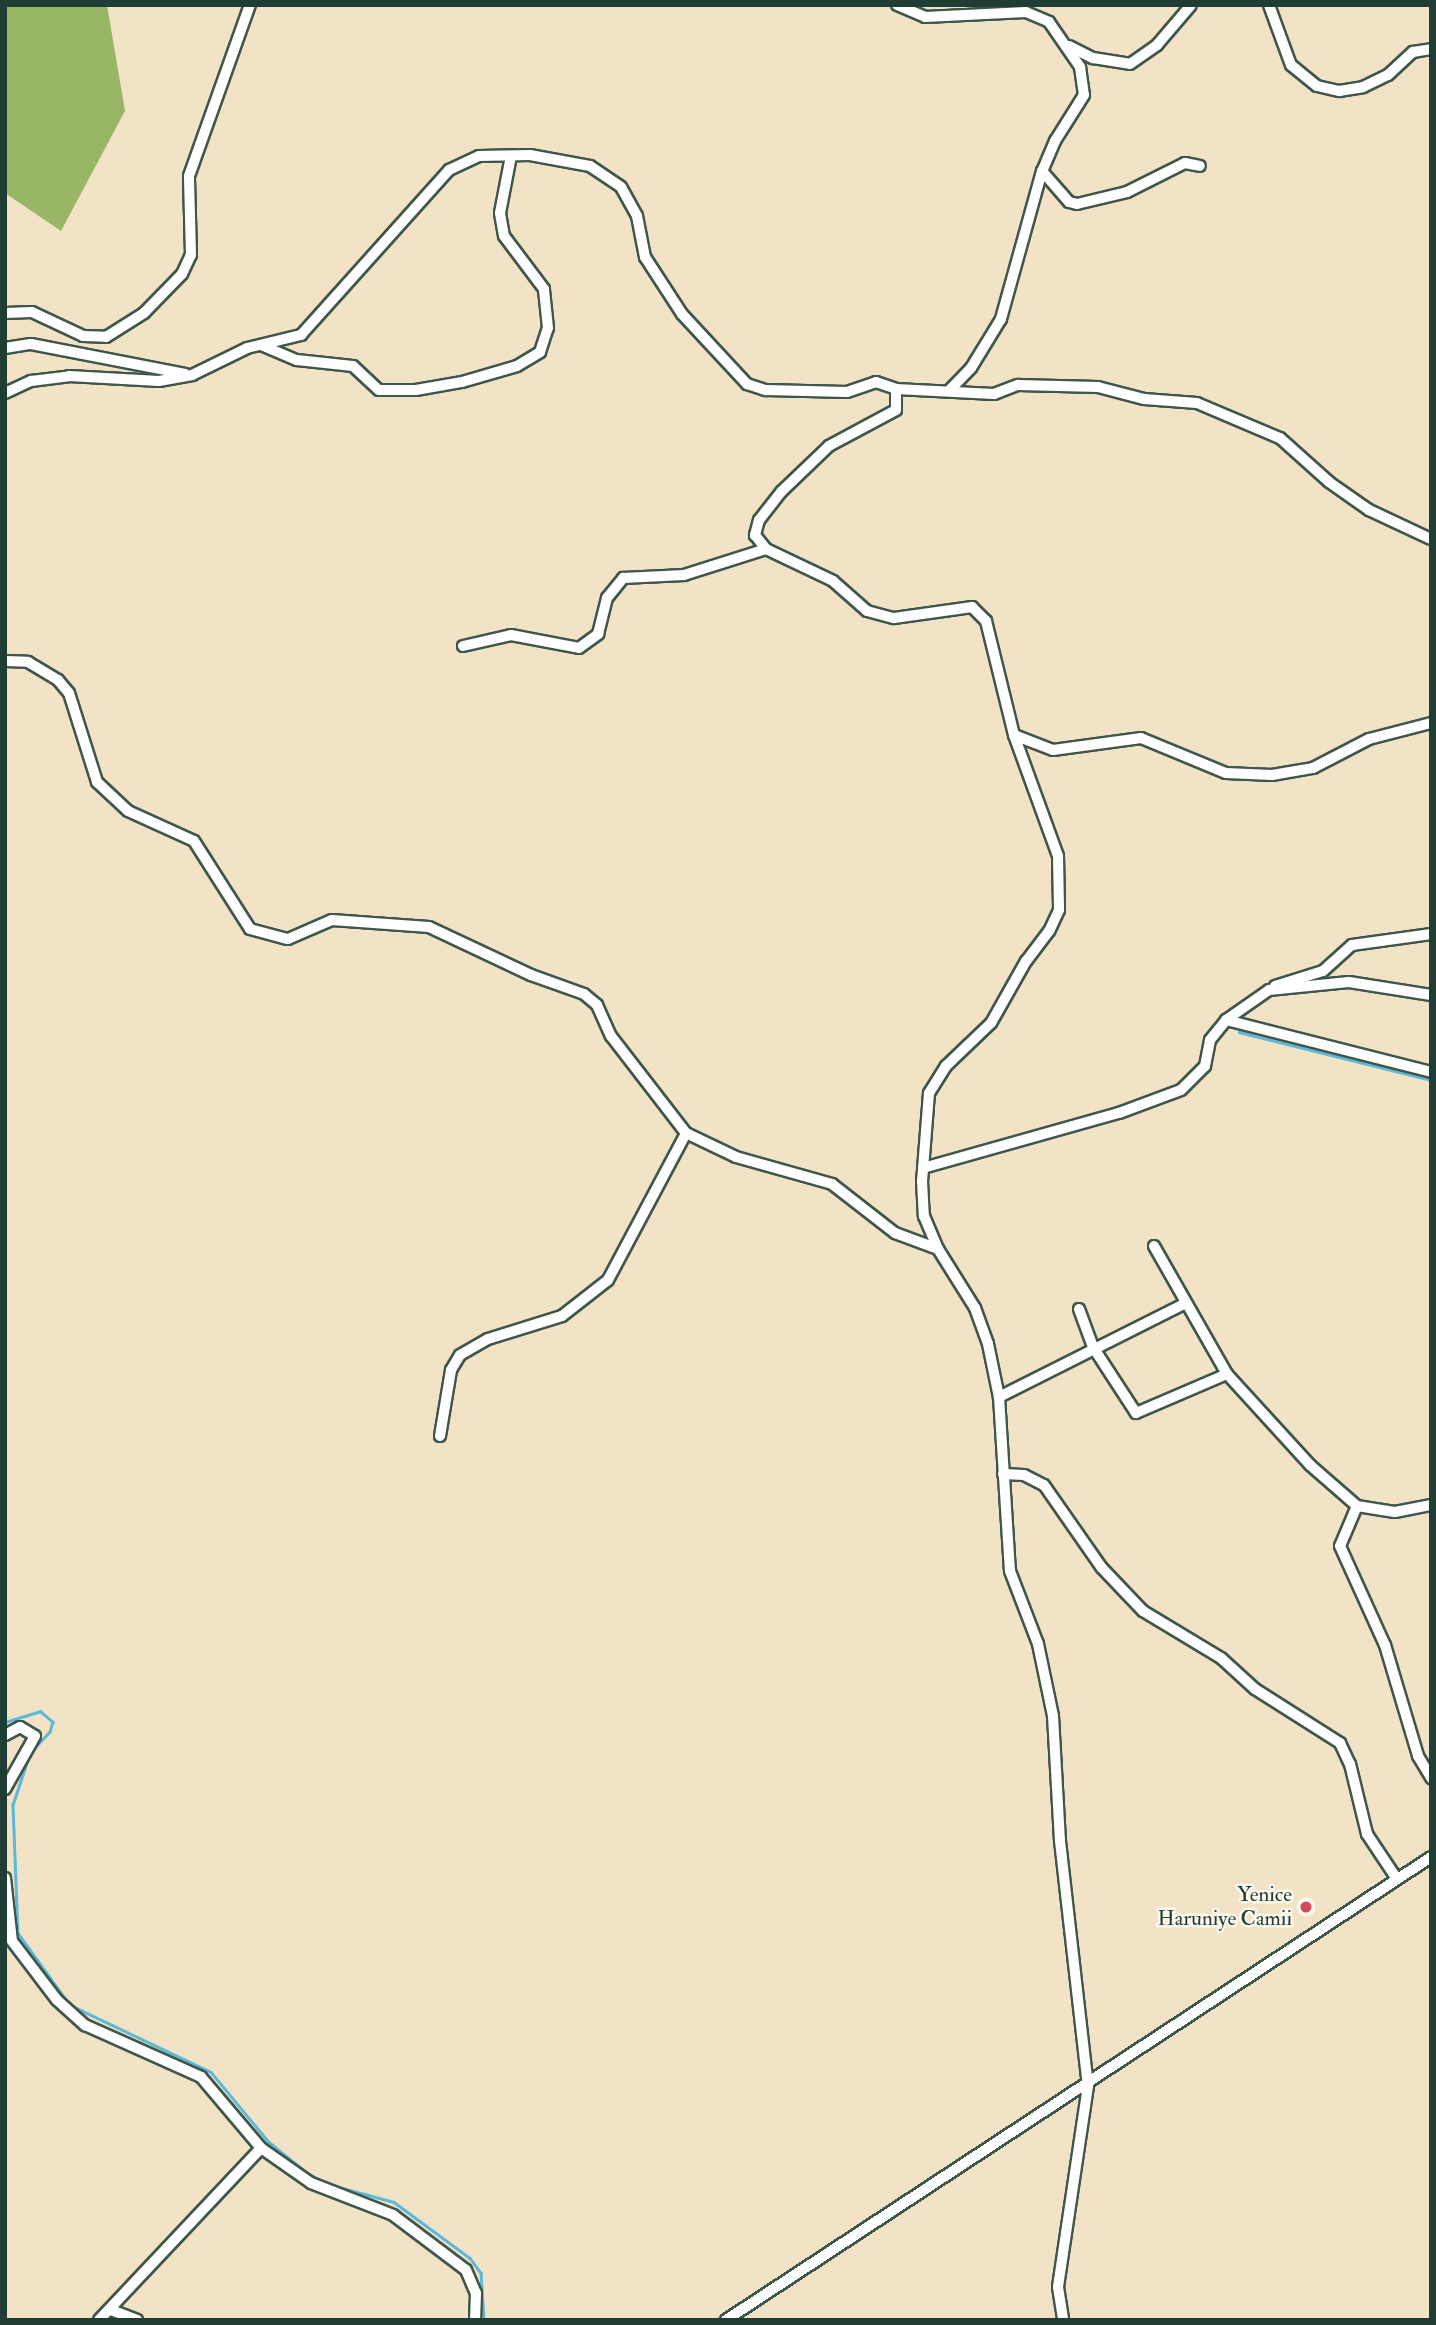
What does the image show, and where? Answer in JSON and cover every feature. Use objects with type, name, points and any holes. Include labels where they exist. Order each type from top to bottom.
[{"type":"street","points":[[5,313],[32,312],[83,336],[106,337],[144,313],[182,274],[191,255],[188,176],[250,5]]},
{"type":"street","points":[[897,5],[925,17],[1026,12],[1049,22],[1067,44],[1080,67],[1084,96],[1055,141],[1042,171],[1001,319],[971,368],[950,390]]},
{"type":"street","points":[[1067,44],[1093,58],[1130,64],[1157,46],[1191,5]]},
{"type":"street","points":[[1269,5],[1291,65],[1317,86],[1339,91],[1363,87],[1388,75],[1413,52],[1431,49]]},
{"type":"street","points":[[5,393],[31,381],[69,376],[159,381],[192,375],[261,345],[301,335],[323,315],[449,170],[480,156],[511,156],[590,166],[621,187],[637,216],[645,257],[682,314],[747,384],[766,390],[847,392],[876,382],[896,389],[994,394],[1018,385],[1098,387],[1144,399],[1197,403],[1280,438],[1329,482],[1369,510],[1431,539]]},
{"type":"street","points":[[261,345],[297,360],[354,366],[379,390],[416,390],[462,382],[517,366],[540,352],[548,328],[544,289],[504,236],[500,214],[511,156]]},
{"type":"street","points":[[1042,171],[1069,202],[1077,204],[1127,192],[1185,163],[1200,166]]},
{"type":"street","points":[[5,348],[31,344],[192,375]]},
{"type":"street","points":[[896,389],[896,410],[829,446],[781,492],[759,520],[755,536],[766,549],[833,581],[867,611],[894,618],[972,607],[986,621],[1014,735],[1058,856],[1059,910],[991,1023],[946,1066],[929,1093],[923,1168],[924,1216],[938,1250],[975,1308],[999,1397],[1010,1571],[1038,1644],[1053,1716],[1060,1841],[1088,2086],[1058,2287],[1063,2320]]},
{"type":"street","points":[[463,646],[511,635],[579,648],[598,634],[607,598],[624,578],[684,575],[766,549]]},
{"type":"street","points":[[5,661],[29,662],[58,680],[69,693],[85,754],[97,782],[128,811],[194,841],[250,929],[288,939],[332,920],[429,927],[519,970],[584,994],[597,1004],[611,1036],[686,1133],[736,1157],[832,1184],[895,1233],[938,1250]]},
{"type":"street","points":[[1014,735],[1053,750],[1141,738],[1226,773],[1272,775],[1312,768],[1369,738],[1431,723]]},
{"type":"street","points":[[923,1168],[1119,1113],[1181,1090],[1205,1066],[1210,1040],[1226,1020],[1269,990],[1323,971],[1352,945],[1431,934]]},
{"type":"street","points":[[1269,990],[1349,982],[1431,995]]},
{"type":"street","points":[[1226,1020],[1431,1072]]},
{"type":"street","points":[[440,1436],[451,1370],[460,1355],[488,1339],[562,1316],[608,1280],[686,1133]]},
{"type":"street","points":[[1154,1246],[1227,1374],[1310,1465],[1357,1506],[1395,1512],[1431,1505]]},
{"type":"street","points":[[999,1397],[1093,1347],[1186,1303]]},
{"type":"street","points":[[1079,1309],[1093,1347],[1136,1413],[1227,1374]]},
{"type":"street","points":[[1003,1474],[1024,1475],[1044,1485],[1102,1568],[1143,1611],[1221,1658],[1255,1689],[1340,1742],[1350,1764],[1367,1834],[1397,1879]]},
{"type":"street","points":[[1357,1506],[1340,1546],[1385,1645],[1418,1756],[1431,1777]]},
{"type":"street","points":[[5,1735],[20,1727],[35,1735],[5,1789]]},
{"type":"street","points":[[726,2320],[1088,2086],[1431,1857]]},
{"type":"street","points":[[5,1878],[12,1941],[57,2000],[85,2025],[201,2077],[261,2148],[311,2183],[393,2215],[466,2270],[476,2293],[475,2320]]},
{"type":"street","points":[[99,2320],[261,2148]]},
{"type":"street","points":[[111,2310],[137,2320]]},
{"type":"green space","points":[[5,5],[107,5],[125,111],[61,231],[5,193]]},
{"type":"waterway","points":[[1239,1032],[1431,1080]]},
{"type":"waterway","points":[[5,1722],[40,1711],[53,1722],[50,1732],[32,1751]]},
{"type":"waterway","points":[[29,1757],[13,1805],[18,1933],[70,2005],[211,2072],[269,2142],[307,2173],[328,2184],[394,2202],[470,2258],[481,2273],[484,2320]]},
{"type":"place","name":"Yenice Haruniye Camii","points":[[1306,1907]]}]
